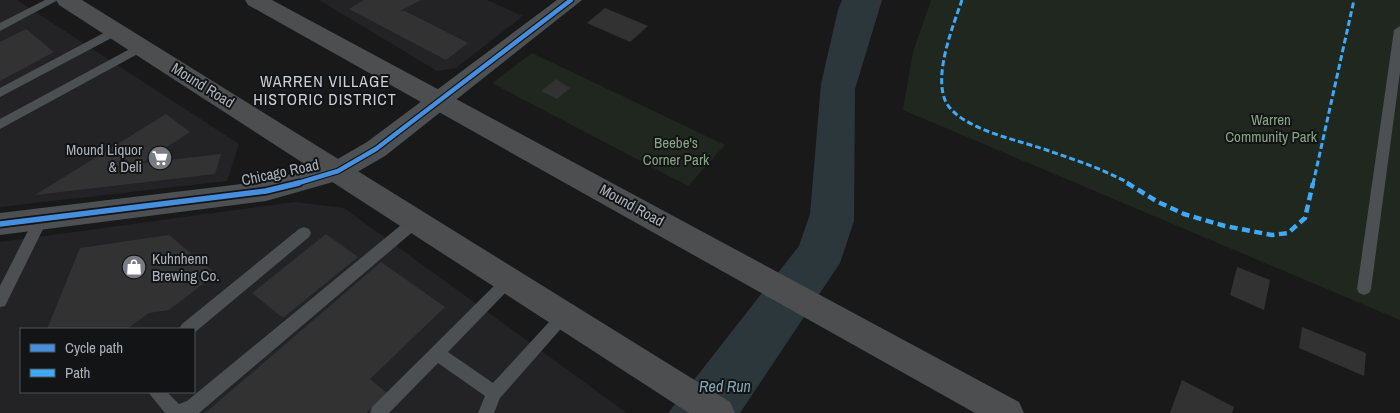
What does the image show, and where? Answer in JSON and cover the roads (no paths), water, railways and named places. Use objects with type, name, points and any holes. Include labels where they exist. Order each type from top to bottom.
[{"type":"main road","name":"Mound Road","points":[[67,0],[718,413]]},
{"type":"main road","name":"Mound Road","points":[[256,0],[1007,413]]},
{"type":"street","name":"Chicago Road","points":[[0,224],[266,191],[293,186],[338,171],[393,138],[571,0]]},
{"type":"lane","points":[[0,27],[53,0]]},
{"type":"lane","points":[[0,93],[115,30]]},
{"type":"lane","points":[[1364,289],[1400,30]]},
{"type":"lane","points":[[0,125],[141,48]]},
{"type":"lane","points":[[0,301],[41,219]]},
{"type":"lane","points":[[157,393],[175,412],[184,412],[193,407],[416,220]]},
{"type":"lane","points":[[187,328],[304,233]]},
{"type":"lane","points":[[378,413],[509,280]]},
{"type":"lane","points":[[486,413],[494,393],[565,315]]},
{"type":"lane","points":[[436,353],[494,393]]},
{"type":"water","name":"Red Run","points":[[842,0],[882,0],[855,89],[854,221],[840,263],[740,413],[668,413],[799,246],[810,214],[821,84]]},
{"type":"place","name":"Mound Liquor & Deli","points":[[160,158]]},
{"type":"place","name":"Kuhnhenn Brewing Co.","points":[[134,267]]},
{"type":"district","name":"WARREN VILLAGE HISTORIC DISTRICT","points":[[325,90]]},
{"type":"park label","name":"Warren Community Park","points":[[1271,128]]},
{"type":"park label","name":"Beebe's Corner Park","points":[[676,150]]}]
